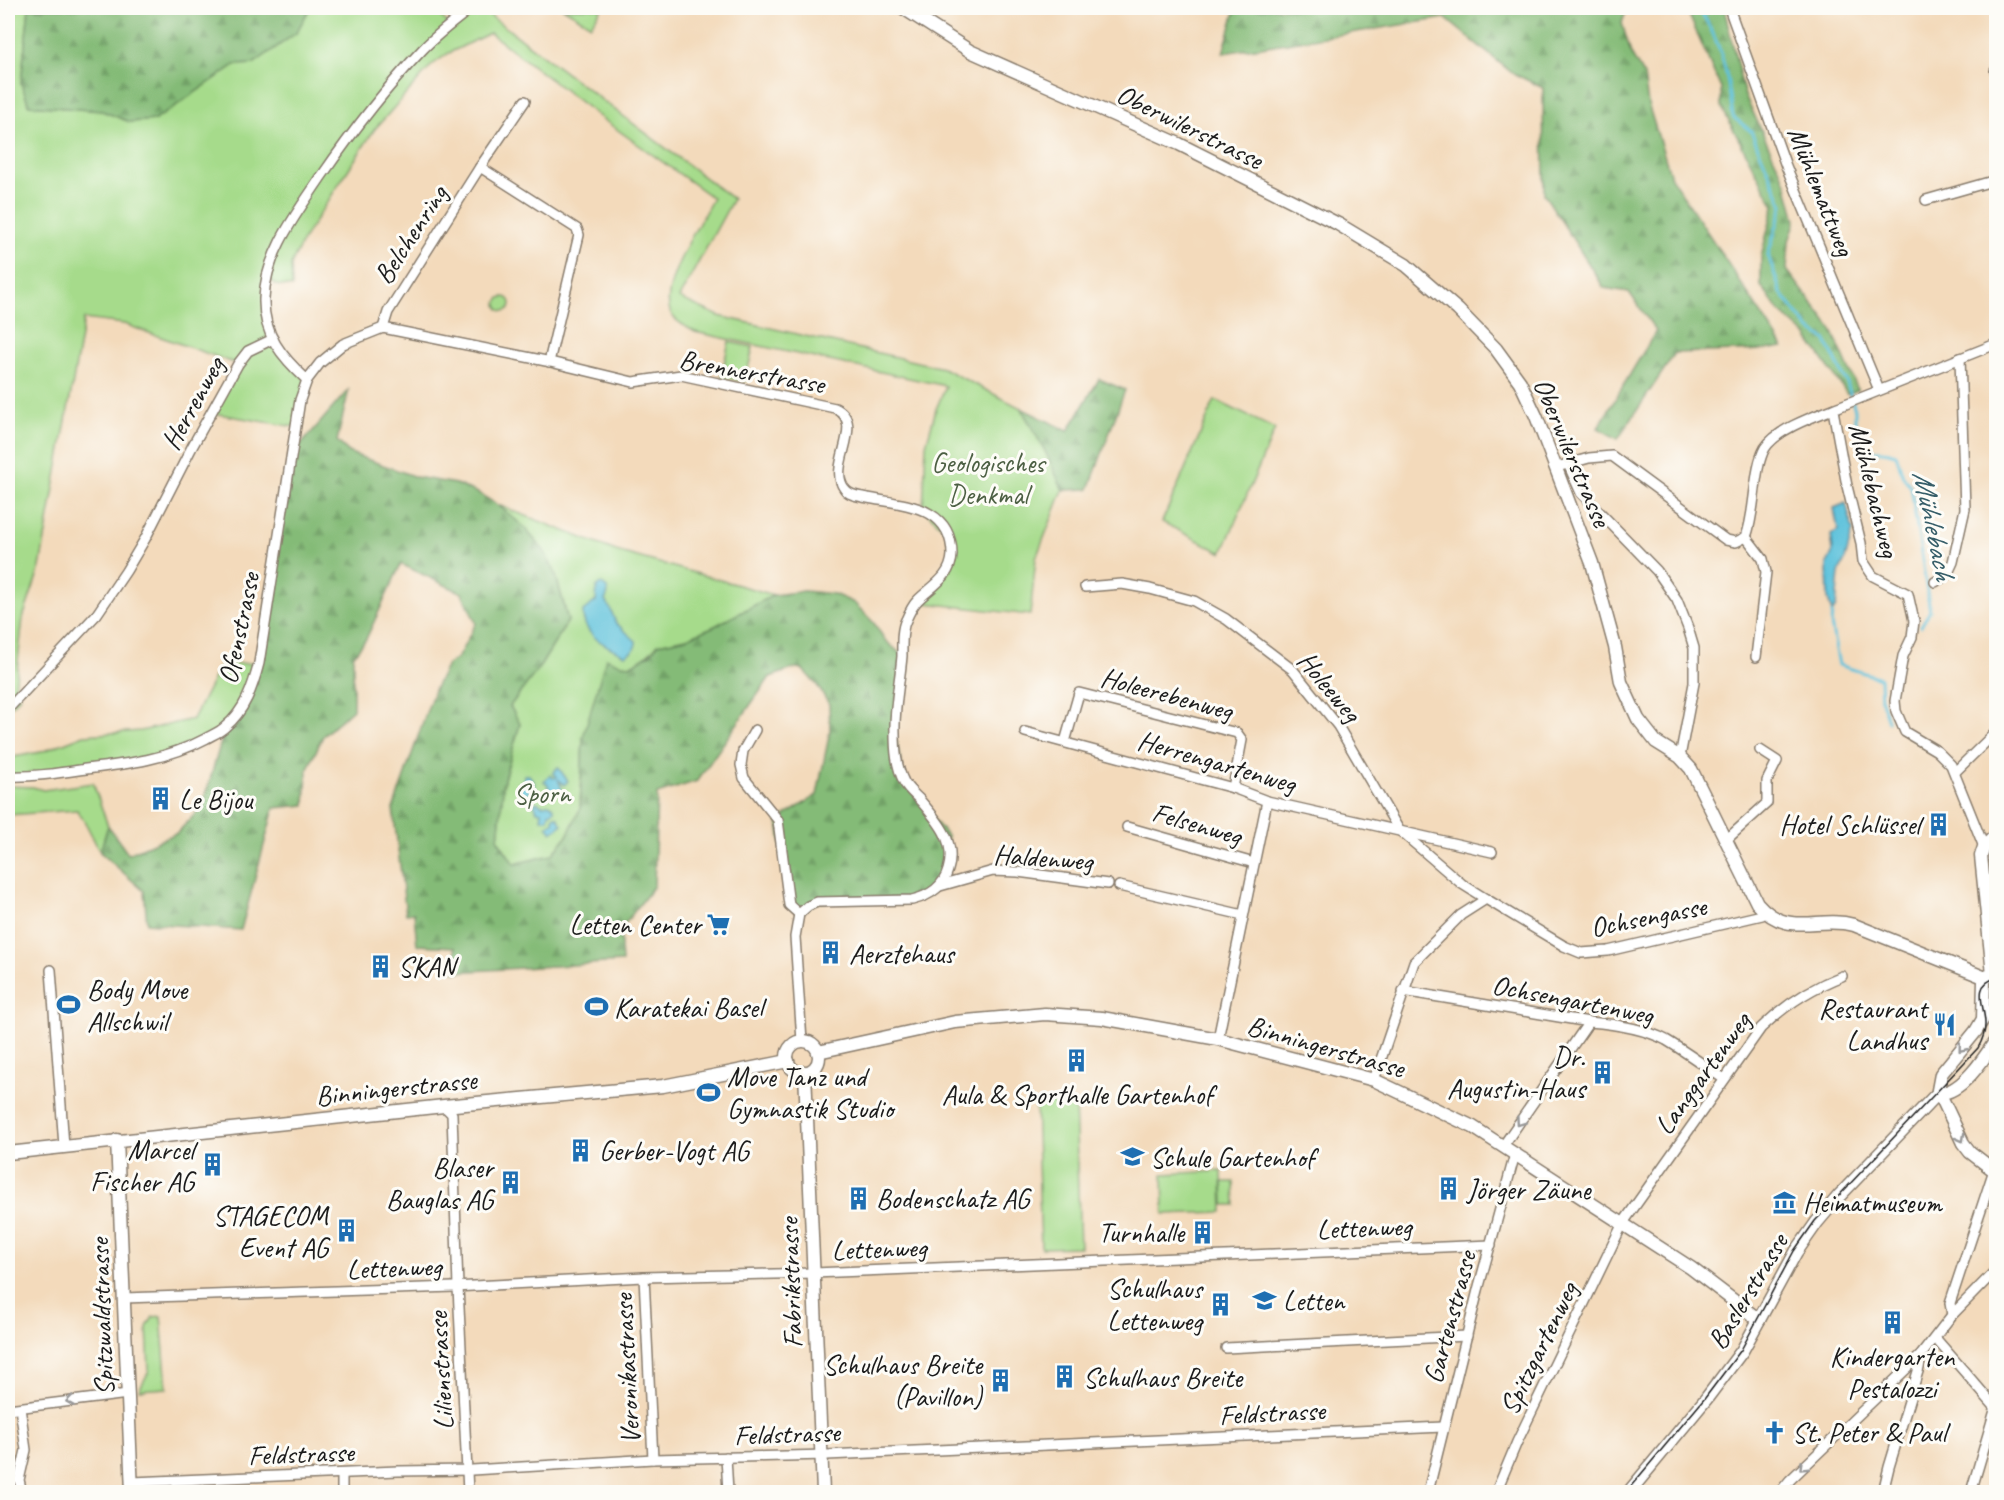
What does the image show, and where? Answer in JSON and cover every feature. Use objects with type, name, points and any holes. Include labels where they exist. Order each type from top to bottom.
[{"type":"street","points":[[307,380],[284,358],[273,339],[266,319],[264,299],[267,278],[280,243],[298,211],[352,131],[424,48],[471,8]]},
{"type":"street","name":"Oberwilerstrasse","points":[[903,8],[970,51],[1179,144],[1338,224],[1406,265],[1458,310],[1496,349],[1520,382],[1562,465],[1615,647],[1621,682],[1638,719],[1656,742],[1680,757],[1691,769],[1757,903],[1765,912]]},
{"type":"street","name":"Mühlemattweg","points":[[1729,8],[1786,166],[1876,391]]},
{"type":"street","name":"Belchenring","points":[[383,328],[388,312],[480,167],[525,101]]},
{"type":"street","name":"Belchenring","points":[[480,167],[577,229],[579,235],[549,362]]},
{"type":"street","points":[[1926,200],[1996,180]]},
{"type":"street","points":[[383,328],[549,362]]},
{"type":"street","name":"Ofenstrasse","points":[[8,776],[31,777],[126,765],[157,758],[186,749],[225,728],[234,718],[252,690],[259,663],[295,427],[300,400],[307,380],[320,363],[343,344],[383,328]]},
{"type":"street","name":"Herrenweg","points":[[8,709],[97,614],[145,539],[238,364],[248,351],[273,339]]},
{"type":"street","points":[[1680,757],[1694,683],[1694,648],[1677,600],[1656,571],[1581,493],[1562,465],[1589,458],[1612,456],[1726,540],[1736,542],[1746,537],[1752,524],[1759,462],[1766,447],[1780,435],[1810,418],[1996,344]]},
{"type":"street","points":[[1935,582],[1947,575],[1953,562],[1965,509],[1960,358]]},
{"type":"street","name":"Brennerstrasse","points":[[549,362],[633,382],[681,375],[841,411],[848,428],[840,470],[841,483],[844,488],[855,496],[922,509],[939,519],[949,534],[952,566],[943,579],[916,602],[904,622],[894,730],[895,753],[905,783],[933,815],[947,836],[951,851],[950,863],[946,878],[940,886]]},
{"type":"street","name":"Mühlebachweg","points":[[1833,410],[1847,486],[1862,543],[1863,561],[1873,576],[1908,594],[1914,621],[1912,637],[1903,656],[1895,701],[1896,711],[1905,732],[1937,750],[1951,765],[1984,847]]},
{"type":"street","points":[[1746,537],[1763,559],[1767,572],[1756,657]]},
{"type":"street","name":"Holeeweg","points":[[1085,587],[1122,584],[1194,601],[1226,619],[1293,670],[1338,726],[1399,830],[1461,884],[1485,899]]},
{"type":"street","name":"Holeerebenweg","points":[[1065,742],[1079,693],[1237,733],[1242,740],[1233,788]]},
{"type":"street","points":[[755,730],[743,751],[741,765],[744,778],[778,820],[789,905],[799,914]]},
{"type":"street","name":"Herrengartenweg","points":[[1024,732],[1233,788],[1267,801],[1492,852]]},
{"type":"street","points":[[1955,772],[1996,732]]},
{"type":"street","points":[[1726,840],[1767,803],[1767,781],[1777,761],[1760,750]]},
{"type":"street","name":"Felsenweg","points":[[1218,1039],[1267,801]]},
{"type":"street","name":"Felsenweg","points":[[1127,827],[1254,863]]},
{"type":"street","points":[[1952,1315],[1950,1304],[1995,1171],[1970,1152],[1963,1143],[1938,1094],[1938,1083],[1941,1074],[1983,1019],[1982,990],[1992,975],[1981,856],[1984,847],[1996,835]]},
{"type":"street","name":"Haldenweg","points":[[940,886],[993,871],[1018,872],[1108,884]]},
{"type":"street","points":[[802,1041],[795,937],[799,914],[817,902],[912,900],[926,897],[940,886]]},
{"type":"street","points":[[1119,886],[1243,915]]},
{"type":"street","points":[[1374,1080],[1414,962],[1461,915],[1485,899]]},
{"type":"street","name":"Ochsengasse","points":[[1485,899],[1564,946],[1581,953],[1608,951],[1762,915],[1765,912]]},
{"type":"street","points":[[1765,912],[1780,922],[1794,924],[1841,922],[1852,924],[1992,975]]},
{"type":"street","points":[[51,970],[64,1146]]},
{"type":"street","name":"Langgartenweg","points":[[1623,1224],[1755,1035],[1774,1015],[1800,996],[1842,976]]},
{"type":"street","name":"Ochsengartenweg","points":[[1403,991],[1613,1024],[1652,1034],[1665,1040],[1724,1079]]},
{"type":"street","name":"Binningerstrasse","points":[[818,1052],[955,1022],[1045,1014],[1102,1018],[1218,1039],[1374,1080],[1473,1127],[1691,1268],[1759,1320]]},
{"type":"street","points":[[1503,1146],[1589,1022]]},
{"type":"street","points":[[1938,1094],[1948,1092],[1962,1082],[1979,1065],[1996,1040]]},
{"type":"street","points":[[802,1041],[812,1044],[818,1052],[819,1057],[815,1067],[805,1072],[793,1068],[788,1061],[790,1047],[802,1041]]},
{"type":"street","name":"Binningerstrasse","points":[[8,1153],[444,1106],[663,1086],[788,1061]]},
{"type":"street","name":"Fabrikstrasse","points":[[805,1072],[823,1492]]},
{"type":"street","name":"Baslerstrasse","points":[[1629,1492],[1706,1399],[1742,1351],[1796,1252],[1817,1222],[1839,1196],[1938,1094]]},
{"type":"street","name":"Lilienstrasse","points":[[444,1106],[452,1114],[468,1492]]},
{"type":"street","name":"Spitzwaldstrasse","points":[[117,1140],[132,1487]]},
{"type":"street","name":"Gartenstrasse","points":[[1428,1492],[1515,1154]]},
{"type":"street","name":"Spitzgartenweg","points":[[1496,1492],[1517,1442],[1623,1224]]},
{"type":"street","name":"Lettenweg","points":[[124,1298],[458,1287],[644,1277],[814,1273],[1491,1245]]},
{"type":"street","points":[[1780,1492],[1921,1355],[1936,1339],[1952,1315],[1996,1270]]},
{"type":"street","name":"Veronikastrasse","points":[[644,1277],[653,1459]]},
{"type":"street","points":[[1226,1348],[1467,1336]]},
{"type":"street","points":[[1936,1339],[1996,1407],[1971,1492]]},
{"type":"street","points":[[1883,1492],[1921,1355]]},
{"type":"street","points":[[8,1409],[128,1394]]},
{"type":"street","points":[[20,1408],[26,1450],[19,1480],[22,1492]]},
{"type":"street","name":"Feldstrasse","points":[[132,1487],[653,1459],[821,1455],[1443,1427]]},
{"type":"street","points":[[726,1457],[728,1492]]},
{"type":"street","points":[[342,1474],[342,1492]]},
{"type":"green space","name":"Geologisches Denkmal","points":[[8,8],[29,8],[21,83],[29,105],[102,111],[130,122],[155,120],[235,65],[253,64],[296,33],[310,8],[432,8],[450,25],[471,8],[480,8],[733,199],[679,298],[719,316],[943,368],[1021,408],[1063,490],[1036,558],[1030,615],[916,602],[952,566],[949,533],[923,509],[926,445],[936,409],[946,386],[695,332],[677,321],[670,311],[668,299],[671,285],[683,254],[713,198],[601,118],[490,33],[449,53],[432,65],[374,130],[304,238],[291,265],[292,287],[276,285],[268,278],[264,299],[273,339],[307,380],[295,427],[212,413],[237,364],[124,324],[84,319],[40,567],[23,618],[15,688],[20,697],[8,709]]},
{"type":"green space","points":[[29,8],[310,8],[296,33],[253,64],[235,65],[155,120],[130,122],[102,111],[29,105],[21,83]]},
{"type":"green space","points":[[563,8],[602,8],[591,25]]},
{"type":"green space","points":[[1236,8],[1627,8],[1622,23],[1631,54],[1644,76],[1648,104],[1671,177],[1783,347],[1765,350],[1675,353],[1618,439],[1598,428],[1656,331],[1629,292],[1604,288],[1544,194],[1543,88],[1511,72],[1445,18],[1223,53]]},
{"type":"green space","points":[[1686,8],[1724,8],[1744,93],[1786,183],[1796,220],[1789,241],[1787,270],[1831,328],[1858,390],[1847,394],[1806,335],[1778,310],[1761,286],[1761,256],[1774,206],[1721,106],[1721,89]]},
{"type":"green space","points":[[501,297],[507,297],[511,304],[507,311],[501,311],[497,307],[497,301]]},
{"type":"green space","points":[[729,342],[753,347],[745,382],[721,377]]},
{"type":"green space","points":[[1099,379],[1125,390],[1089,489],[1063,490],[1021,408],[1068,431]]},
{"type":"green space","points":[[349,389],[337,441],[350,453],[416,477],[456,484],[478,493],[498,505],[523,526],[544,551],[555,572],[568,621],[541,665],[510,706],[520,724],[504,779],[498,840],[514,864],[552,855],[567,836],[580,809],[583,737],[606,658],[620,664],[631,665],[650,654],[658,644],[687,638],[774,595],[804,591],[834,594],[854,603],[874,623],[885,640],[902,655],[894,730],[905,783],[947,836],[946,878],[926,897],[817,902],[799,914],[789,905],[778,820],[817,795],[830,731],[829,704],[817,685],[802,669],[796,668],[770,677],[697,781],[657,794],[654,886],[620,930],[622,962],[454,972],[455,947],[417,945],[414,913],[406,914],[393,809],[434,690],[447,665],[458,657],[476,623],[462,593],[401,564],[366,639],[353,656],[353,709],[323,736],[307,771],[305,805],[274,808],[241,930],[147,923],[144,891],[100,852],[108,826],[128,854],[177,833],[202,807],[225,728],[252,690],[293,445],[299,447]]},
{"type":"green space","points":[[1215,400],[1275,429],[1222,553],[1162,522]]},
{"type":"green space","name":"Sporn","points":[[498,505],[616,551],[774,595],[687,638],[659,644],[641,660],[631,665],[620,664],[583,737],[580,809],[567,836],[552,855],[514,864],[498,840],[504,779],[520,724],[510,706],[541,665],[568,621],[558,583],[545,555],[526,531]]},
{"type":"green space","points":[[259,663],[252,690],[225,728],[157,758],[8,776],[8,758],[41,752],[84,735],[141,731],[193,719],[221,664]]},
{"type":"green space","points":[[93,783],[108,826],[100,852],[77,810],[8,815],[8,786],[33,787],[43,790]]},
{"type":"green space","points":[[1075,1102],[1080,1247],[1041,1248],[1036,1104]]},
{"type":"green space","points":[[1222,1171],[1223,1212],[1164,1214],[1163,1174]]},
{"type":"green space","points":[[1223,1182],[1234,1182],[1235,1205],[1224,1205]]},
{"type":"green space","points":[[161,1316],[167,1388],[139,1390],[149,1371],[147,1327],[153,1317]]},
{"type":"water","points":[[1846,503],[1853,530],[1839,573],[1836,607],[1832,613],[1828,599],[1827,564],[1833,551],[1831,535],[1838,530],[1834,508]]},
{"type":"water","points":[[602,584],[607,588],[605,601],[616,623],[636,641],[633,650],[625,655],[596,639],[586,627],[583,611],[596,601],[597,586]]},
{"type":"water","points":[[558,767],[568,781],[564,785],[558,779],[562,789],[558,793],[549,790],[548,785],[544,782],[550,775],[553,778],[557,777],[553,773]]},
{"type":"water","points":[[524,775],[529,775],[534,782],[534,788],[521,795],[519,783],[523,783]]},
{"type":"water","points":[[534,803],[542,805],[549,804],[554,808],[554,811],[549,813],[548,819],[541,819],[542,812],[537,811]]},
{"type":"water","points":[[555,816],[562,825],[552,832],[547,826],[554,823]]},
{"type":"waterway","name":"Mühlebach","points":[[1698,8],[1713,33],[1723,60],[1733,117],[1751,131],[1783,205],[1768,255],[1781,293],[1809,329],[1825,339],[1847,383],[1855,410],[1855,428],[1862,448],[1896,454],[1903,476],[1911,487],[1930,611],[1921,626]]},
{"type":"waterway","points":[[1832,613],[1831,624],[1839,665],[1880,678],[1881,701],[1888,721]]},
{"type":"tram line","points":[[1626,1492],[1705,1398],[1741,1350],[1794,1251],[1815,1221],[1978,1048],[1985,1028],[1981,991],[1988,981],[1996,978]]},
{"type":"place","name":"Le Bijou","points":[[161,799]]},
{"type":"place","name":"Hotel Schlüssel","points":[[1938,824]]},
{"type":"place","name":"Letten Center","points":[[719,924]]},
{"type":"place","name":"Aerztehaus","points":[[831,953]]},
{"type":"place","name":"SKAN","points":[[380,966]]},
{"type":"place","name":"Body Move Allschwil","points":[[69,1005]]},
{"type":"place","name":"Karatekai Basel","points":[[596,1007]]},
{"type":"place","name":"Restaurant Landhus","points":[[1945,1024]]},
{"type":"place","name":"Aula & Sporthalle Gartenhof","points":[[1077,1061]]},
{"type":"place","name":"Dr. Augustin-Haus","points":[[1603,1072]]},
{"type":"place","name":"Move Tanz und Gymnastik Studio","points":[[709,1092]]},
{"type":"place","name":"Gerber-Vogt AG","points":[[581,1150]]},
{"type":"place","name":"Schule Gartenhof","points":[[1132,1157]]},
{"type":"place","name":"Marcel Fischer AG","points":[[212,1165]]},
{"type":"place","name":"Blaser Bauglas AG","points":[[511,1183]]},
{"type":"place","name":"Jörger Zäune","points":[[1449,1189]]},
{"type":"place","name":"Bodenschatz AG","points":[[858,1198]]},
{"type":"place","name":"Heimatmuseum","points":[[1785,1202]]},
{"type":"place","name":"STAGECOM Event AG","points":[[346,1231]]},
{"type":"place","name":"Turnhalle","points":[[1202,1232]]},
{"type":"place","name":"Letten","points":[[1265,1300]]},
{"type":"place","name":"Schulhaus Lettenweg","points":[[1220,1304]]},
{"type":"place","name":"Kindergarten Pestalozzi","points":[[1892,1323]]},
{"type":"place","name":"Schulhaus Breite","points":[[1065,1377]]},
{"type":"place","name":"Schulhaus Breite (Pavillon)","points":[[1000,1380]]},
{"type":"place","name":"St. Peter & Paul","points":[[1774,1432]]}]
